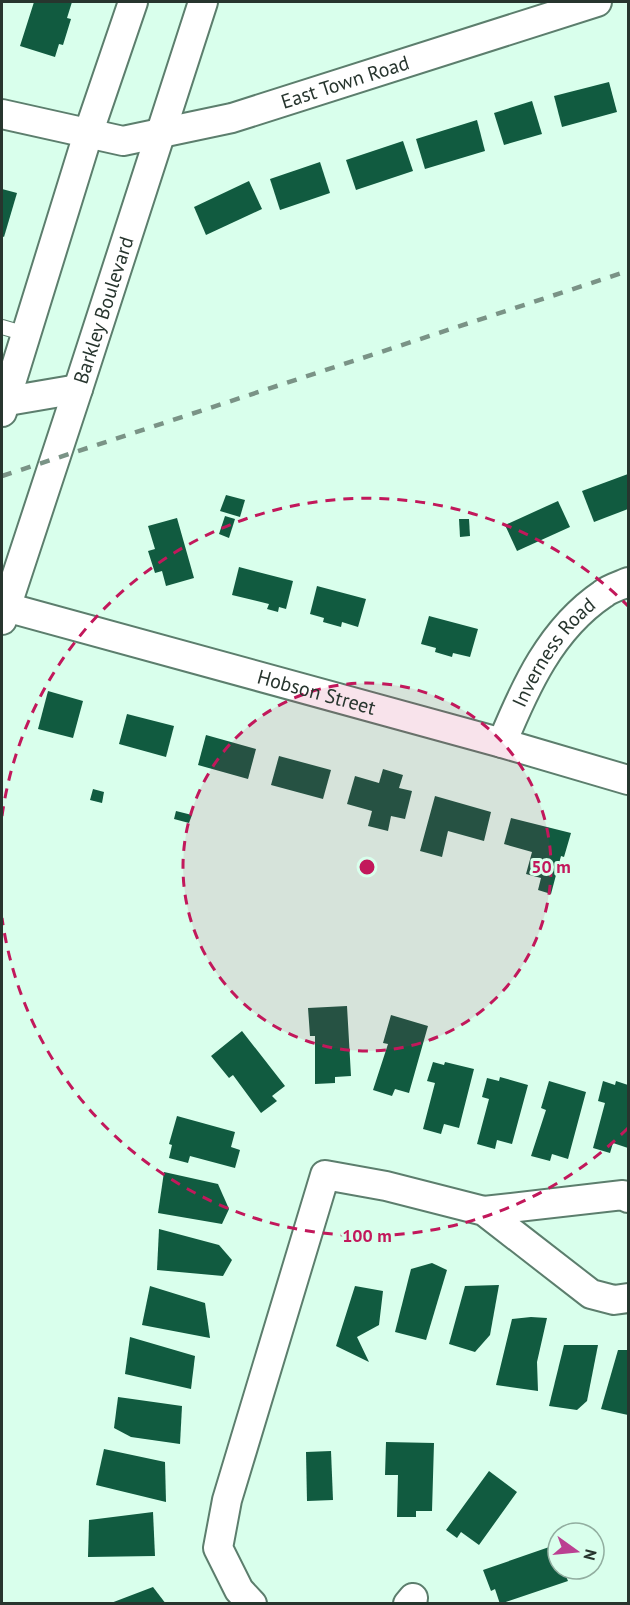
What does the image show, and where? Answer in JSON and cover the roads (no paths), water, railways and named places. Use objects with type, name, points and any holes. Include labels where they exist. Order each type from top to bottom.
[{"type":"street","points":[[78,389],[3,405],[14,330],[88,134],[133,2]]},
{"type":"street","name":"Barkley Boulevard","points":[[3,611],[78,389],[203,2]]},
{"type":"street","name":"East Town Road","points":[[2,114],[123,141],[232,118],[597,2]]},
{"type":"street","name":"Inverness Road","points":[[502,743],[524,690],[555,640],[576,616],[604,592],[628,582]]},
{"type":"street","name":"Hobson Street","points":[[3,611],[502,743],[628,780]]},
{"type":"street","points":[[252,1604],[239,1590],[218,1548],[227,1500],[325,1175],[386,1186],[484,1211],[623,1196],[628,1198]]},
{"type":"street","points":[[484,1211],[591,1294],[614,1300],[628,1298]]},
{"type":"railway","points":[[2,476],[628,271]]}]
